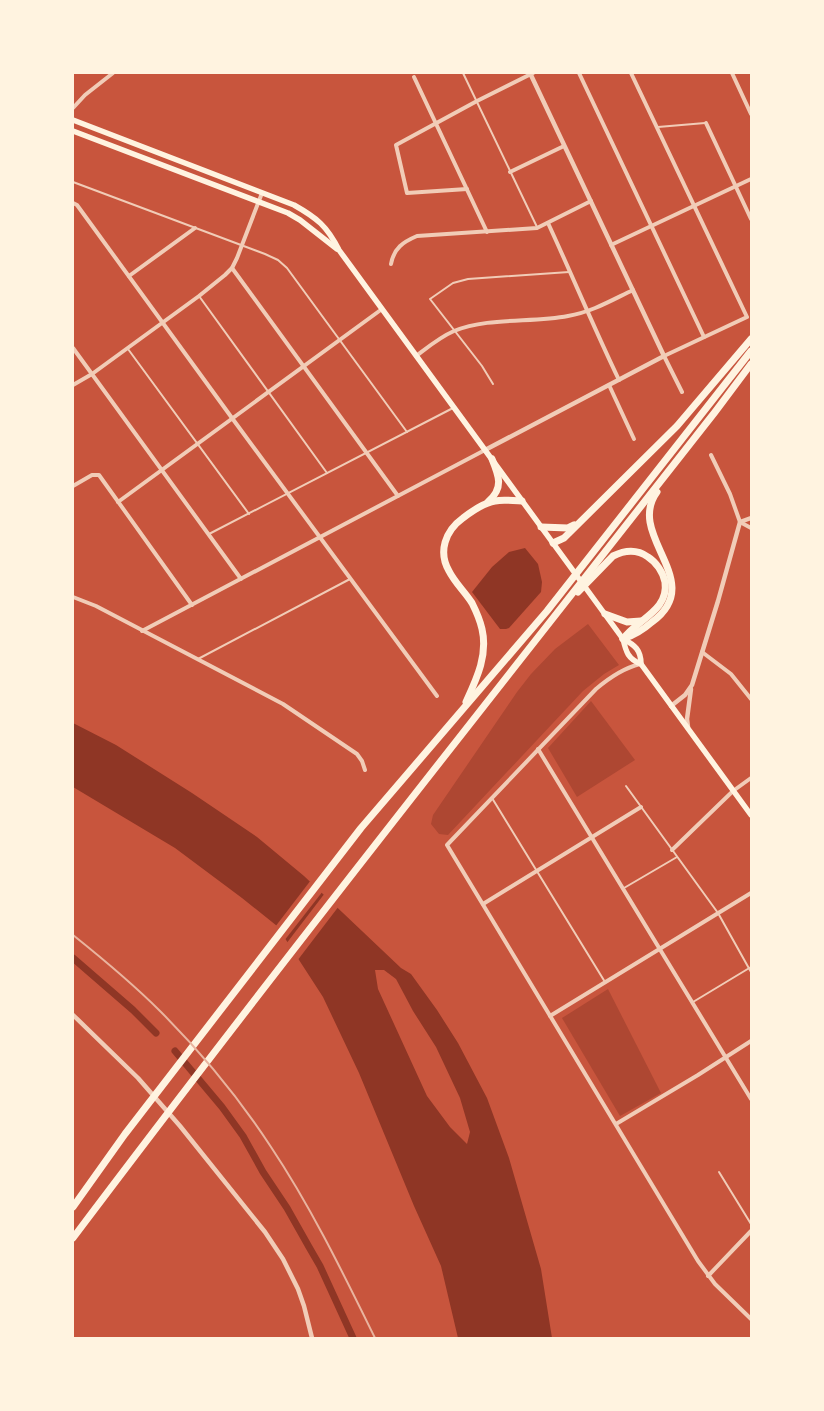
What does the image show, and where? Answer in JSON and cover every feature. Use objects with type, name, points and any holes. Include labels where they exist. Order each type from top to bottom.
[{"type":"highway","points":[[553,543],[564,538],[673,431],[751,339]]},
{"type":"highway","points":[[73,1207],[125,1134],[361,828],[547,612],[751,351]]},
{"type":"highway","points":[[623,639],[636,634],[657,619],[665,611],[673,588],[672,577],[650,526],[650,506],[654,497],[751,364]]},
{"type":"highway","points":[[73,1238],[142,1146],[378,841],[716,412]]},
{"type":"highway","points":[[464,708],[481,666],[483,656],[483,638],[476,612],[446,565],[444,548],[446,538],[456,524],[485,504],[495,495],[500,477],[492,459]]},
{"type":"highway","points":[[485,504],[494,501],[522,501]]},
{"type":"highway","points":[[541,527],[568,528],[576,525]]},
{"type":"highway","points":[[549,623],[613,556],[627,551],[642,553],[650,558],[661,570],[664,579],[664,593],[661,603],[652,613],[630,630],[623,639]]},
{"type":"highway","points":[[605,614],[627,622],[637,622],[643,620]]},
{"type":"main road","points":[[73,120],[294,205],[315,219],[331,234],[339,250],[623,639],[626,650],[633,660],[641,664],[751,815]]},
{"type":"main road","points":[[73,131],[288,213],[300,220],[339,250]]},
{"type":"main road","points":[[623,639],[634,644],[641,654],[641,664]]},
{"type":"street","points":[[73,108],[85,95],[113,73]]},
{"type":"street","points":[[467,189],[407,193],[396,145],[531,73],[590,201],[682,392]]},
{"type":"street","points":[[580,73],[704,337]]},
{"type":"street","points":[[142,631],[664,356],[747,317],[631,73]]},
{"type":"street","points":[[732,73],[751,114]]},
{"type":"street","points":[[414,77],[487,232]]},
{"type":"street","points":[[706,123],[751,220]]},
{"type":"street","points":[[510,172],[564,146]]},
{"type":"street","points":[[611,245],[751,179]]},
{"type":"street","points":[[73,385],[92,374],[226,275],[232,268],[262,193]]},
{"type":"street","points":[[391,264],[397,248],[403,243],[417,236],[537,228],[590,201]]},
{"type":"street","points":[[74,203],[78,204],[232,418],[437,696]]},
{"type":"street","points":[[548,223],[619,380]]},
{"type":"street","points":[[129,276],[195,228]]},
{"type":"street","points":[[232,268],[398,496]]},
{"type":"street","points":[[416,356],[454,331],[470,326],[553,319],[587,311],[633,290]]},
{"type":"street","points":[[118,502],[382,309]]},
{"type":"street","points":[[73,348],[241,579]]},
{"type":"street","points":[[609,386],[634,439]]},
{"type":"street","points":[[688,729],[686,719],[692,685],[740,522],[730,494],[711,455]]},
{"type":"street","points":[[73,486],[92,475],[99,475],[192,605]]},
{"type":"street","points":[[740,522],[751,518]]},
{"type":"street","points":[[740,522],[751,528]]},
{"type":"street","points":[[73,597],[96,606],[282,704],[357,754],[362,761],[365,770]]},
{"type":"street","points":[[702,652],[731,674],[751,699]]},
{"type":"street","points":[[641,664],[628,668],[602,684],[447,845],[708,1276],[751,1319]]},
{"type":"street","points":[[671,706],[685,695],[692,685]]},
{"type":"street","points":[[538,750],[624,888],[751,1099]]},
{"type":"street","points":[[672,850],[733,791],[751,778]]},
{"type":"street","points":[[483,904],[640,807]]},
{"type":"street","points":[[550,1016],[751,893]]},
{"type":"street","points":[[73,1015],[138,1078],[180,1126],[265,1232],[283,1260],[298,1289],[312,1338]]},
{"type":"street","points":[[616,1124],[698,1075],[751,1041]]},
{"type":"street","points":[[708,1276],[751,1231]]},
{"type":"lane","points":[[463,73],[537,228]]},
{"type":"lane","points":[[656,127],[706,123]]},
{"type":"lane","points":[[73,182],[242,245],[272,257],[283,264],[340,339],[407,432]]},
{"type":"lane","points":[[493,384],[482,366],[430,299],[453,283],[468,279],[571,272]]},
{"type":"lane","points":[[199,296],[327,473]]},
{"type":"lane","points":[[127,348],[249,514]]},
{"type":"lane","points":[[209,534],[454,408]]},
{"type":"lane","points":[[197,660],[351,579]]},
{"type":"lane","points":[[626,786],[718,913],[750,967],[751,972]]},
{"type":"lane","points":[[492,798],[605,982]]},
{"type":"lane","points":[[624,888],[677,857]]},
{"type":"lane","points":[[692,1002],[750,967]]},
{"type":"lane","points":[[719,1172],[751,1224]]},
{"type":"shaded area","points":[[525,548],[538,564],[542,582],[541,592],[509,628],[500,629],[472,592],[492,567],[509,552]]},
{"type":"shaded area","points":[[588,624],[619,665],[604,674],[583,691],[448,835],[439,834],[431,824],[433,815],[517,692],[531,674],[555,649]]},
{"type":"shaded area","points":[[591,701],[635,760],[577,797],[548,748]]},
{"type":"shaded area","points":[[73,723],[116,745],[192,793],[257,837],[304,876],[401,968],[411,974],[437,1010],[458,1043],[487,1098],[509,1158],[541,1269],[552,1338],[458,1338],[441,1266],[414,1206],[359,1073],[323,997],[277,926],[175,848],[73,787]],"holes":[[[375,970],[384,970],[396,979],[413,1011],[436,1047],[460,1098],[470,1132],[467,1144],[450,1127],[427,1096],[378,989]]]},
{"type":"shaded area","points":[[608,989],[661,1093],[620,1116],[562,1018]]},
{"type":"pier","points":[[311,880],[323,891],[284,941],[275,927]]},
{"type":"pier","points":[[325,893],[339,906],[297,961],[286,944]]},
{"type":"waterway","points":[[73,958],[133,1010],[156,1033]]},
{"type":"waterway","points":[[175,1051],[222,1107],[243,1136],[320,1266],[353,1338]]},
{"type":"railway","points":[[73,935],[118,972],[160,1011],[205,1059],[233,1093],[259,1129],[300,1193],[375,1338]]}]
